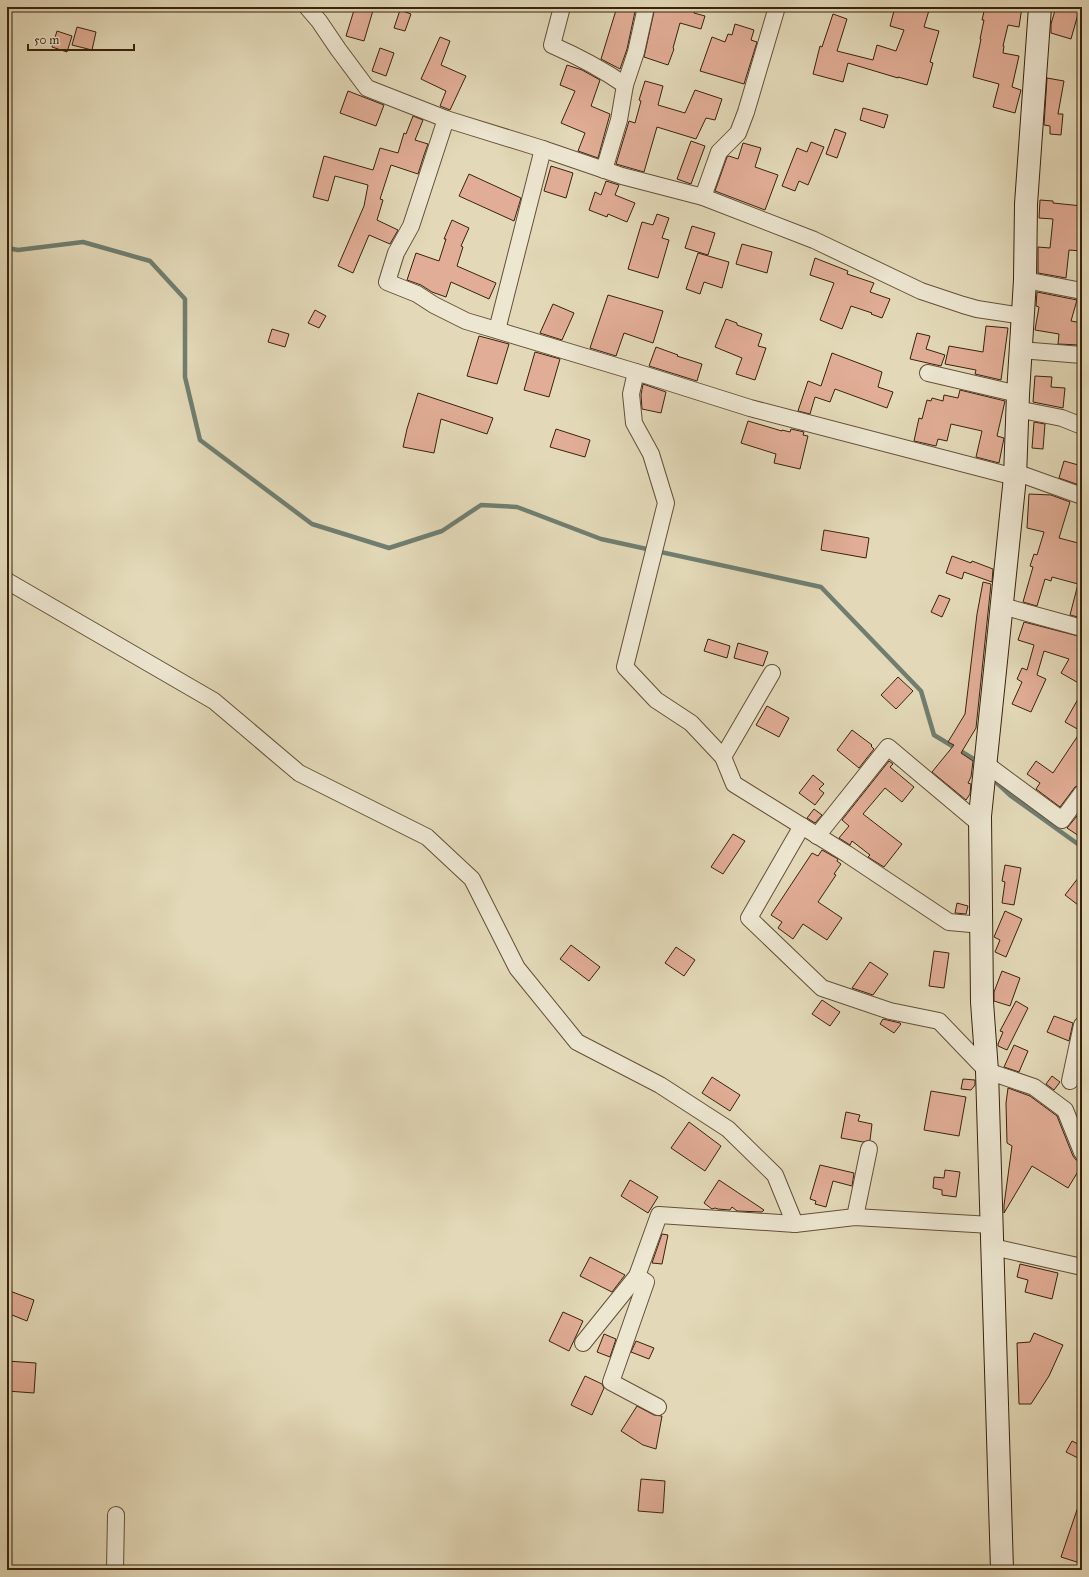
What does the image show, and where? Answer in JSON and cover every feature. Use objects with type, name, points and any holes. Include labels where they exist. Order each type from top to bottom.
[{"type":"street","points":[[307,7],[319,21],[367,88],[446,119],[543,148],[622,176],[702,197],[814,240],[921,291],[977,310],[1023,316]]},
{"type":"street","points":[[562,7],[552,44],[608,73],[625,85]]},
{"type":"street","points":[[604,170],[619,120],[625,85],[636,52],[646,7]]},
{"type":"street","points":[[702,197],[719,152],[738,133],[746,112],[777,7]]},
{"type":"street","points":[[1002,1570],[987,1071],[982,1002],[981,825],[1015,474],[1017,402],[1025,280],[1026,204],[1040,7]]},
{"type":"street","points":[[446,119],[410,226],[396,253],[387,282],[417,294],[434,305],[466,321],[750,408],[1015,474],[1082,496]]},
{"type":"street","points":[[497,330],[543,148]]},
{"type":"street","points":[[1025,280],[1082,291]]},
{"type":"street","points":[[1020,350],[1082,355]]},
{"type":"street","points":[[636,372],[631,394],[634,423],[651,454],[666,503],[625,667],[656,700],[691,723],[723,758],[734,784],[802,826],[949,922],[982,925]]},
{"type":"street","points":[[928,373],[1017,402],[1082,426]]},
{"type":"street","points":[[7,580],[214,701],[299,773],[427,837],[472,879],[517,968],[577,1042],[660,1084],[728,1129],[775,1175],[795,1224]]},
{"type":"street","points":[[1002,606],[1082,628]]},
{"type":"street","points":[[723,758],[772,673]]},
{"type":"street","points":[[817,836],[888,747],[981,825]]},
{"type":"street","points":[[986,764],[1062,820],[1082,793]]},
{"type":"street","points":[[802,826],[749,918],[822,988],[890,1011],[939,1021],[987,1071],[1034,1087],[1064,1110],[1082,1152]]},
{"type":"street","points":[[1055,1103],[1076,1079],[1082,1025]]},
{"type":"street","points":[[855,1217],[869,1149]]},
{"type":"street","points":[[583,1343],[637,1276],[659,1215],[795,1224],[855,1217],[991,1225]]},
{"type":"street","points":[[993,1248],[1082,1267]]},
{"type":"street","points":[[637,1276],[646,1282],[611,1382],[658,1408]]},
{"type":"street","points":[[116,1515],[116,1570]]},
{"type":"building","points":[[355,7],[374,7],[364,41],[346,36]]},
{"type":"building","points":[[617,7],[636,7],[627,49],[620,69],[601,59]]},
{"type":"building","points":[[655,7],[696,7],[694,13],[705,16],[701,29],[680,23],[674,49],[668,65],[644,57]]},
{"type":"building","points":[[895,7],[930,7],[924,27],[939,31],[930,62],[933,63],[927,85],[848,63],[843,82],[813,74],[820,46],[822,47],[833,14],[847,19],[837,51],[873,60],[877,45],[896,51],[904,30],[890,26]]},
{"type":"building","points":[[985,7],[1022,7],[1019,27],[1008,25],[1003,46],[1003,53],[1019,56],[1012,87],[1021,90],[1015,113],[993,107],[999,84],[973,77],[981,39],[984,20],[982,20]]},
{"type":"building","points":[[1056,7],[1080,7],[1071,39],[1051,33],[1051,24]]},
{"type":"building","points":[[400,10],[411,14],[405,31],[394,28]]},
{"type":"building","points":[[735,24],[754,30],[751,40],[757,42],[744,84],[700,71],[712,37],[725,42],[728,34],[732,35]]},
{"type":"building","points":[[77,27],[96,32],[92,50],[72,45]]},
{"type":"building","points":[[57,31],[72,36],[67,52],[52,47]]},
{"type":"building","points":[[440,37],[450,41],[441,65],[466,76],[450,110],[440,106],[446,91],[421,79]]},
{"type":"building","points":[[380,48],[394,53],[386,76],[372,71]]},
{"type":"building","points":[[567,65],[582,70],[600,80],[591,106],[610,114],[598,158],[578,151],[585,133],[561,123],[575,91],[560,85]]},
{"type":"building","points":[[1047,78],[1064,81],[1058,114],[1063,114],[1061,135],[1050,134],[1050,126],[1044,125]]},
{"type":"building","points":[[645,81],[663,86],[658,105],[685,113],[695,90],[722,99],[715,120],[706,118],[696,139],[657,127],[644,172],[616,164],[629,121],[635,123],[641,101],[639,100]]},
{"type":"building","points":[[348,91],[384,105],[376,126],[340,113]]},
{"type":"building","points":[[863,108],[888,115],[884,128],[860,120]]},
{"type":"building","points":[[413,116],[423,120],[415,140],[428,144],[418,174],[391,165],[380,199],[383,200],[377,220],[398,230],[390,244],[369,235],[353,273],[338,266],[364,206],[368,185],[335,176],[328,201],[313,197],[324,156],[373,170],[380,148],[398,153],[404,133],[406,134]]},
{"type":"building","points":[[835,129],[846,133],[837,158],[826,154]]},
{"type":"building","points":[[691,141],[705,146],[691,184],[677,179]]},
{"type":"building","points":[[811,142],[824,147],[808,185],[799,181],[795,191],[782,186],[797,148],[807,152]]},
{"type":"building","points":[[743,143],[761,148],[755,167],[778,175],[765,210],[715,191],[727,157],[729,156],[738,159]]},
{"type":"building","points":[[551,166],[573,173],[566,198],[544,191]]},
{"type":"building","points":[[469,174],[521,198],[514,221],[459,196]]},
{"type":"building","points":[[606,181],[619,185],[615,195],[635,203],[627,222],[608,214],[607,217],[589,210],[595,192],[601,195]]},
{"type":"building","points":[[1040,200],[1082,206],[1082,251],[1069,250],[1066,278],[1038,273],[1038,247],[1050,248],[1053,219],[1039,218]]},
{"type":"building","points":[[657,214],[669,218],[662,238],[669,240],[658,278],[628,269],[642,222],[653,225]]},
{"type":"building","points":[[452,220],[469,228],[461,246],[463,247],[457,266],[496,283],[489,299],[451,282],[446,297],[407,280],[416,253],[439,261],[446,239],[444,239]]},
{"type":"building","points":[[692,226],[715,233],[708,255],[685,248]]},
{"type":"building","points":[[742,244],[772,252],[767,273],[736,264]]},
{"type":"building","points":[[698,253],[729,262],[722,288],[704,282],[700,294],[686,289]]},
{"type":"building","points":[[815,258],[848,271],[847,274],[874,283],[870,292],[890,299],[882,318],[851,306],[842,329],[820,320],[834,283],[810,275]]},
{"type":"building","points":[[1037,292],[1077,300],[1071,321],[1082,323],[1079,345],[1058,344],[1059,334],[1035,330],[1039,307],[1036,306]]},
{"type":"building","points":[[608,295],[663,311],[653,343],[624,333],[616,356],[590,348]]},
{"type":"building","points":[[553,304],[574,313],[562,340],[540,333]]},
{"type":"building","points":[[315,310],[326,316],[319,328],[308,323]]},
{"type":"building","points":[[726,319],[737,323],[737,325],[762,334],[758,346],[766,348],[755,380],[736,374],[742,358],[715,347]]},
{"type":"building","points":[[986,326],[1008,328],[1001,380],[975,374],[976,370],[945,364],[949,346],[983,352]]},
{"type":"building","points":[[272,329],[289,334],[285,347],[268,342]]},
{"type":"building","points":[[917,333],[930,336],[926,349],[945,355],[941,366],[910,359]]},
{"type":"building","points":[[479,336],[509,344],[497,384],[467,376]]},
{"type":"building","points":[[656,347],[702,364],[697,381],[649,366]]},
{"type":"building","points":[[535,352],[560,359],[549,397],[524,390]]},
{"type":"building","points":[[832,353],[882,372],[878,387],[893,392],[887,408],[835,389],[830,402],[815,397],[810,414],[798,411],[808,381],[821,386]]},
{"type":"building","points":[[1035,376],[1052,377],[1051,387],[1065,388],[1063,408],[1033,402]]},
{"type":"building","points":[[643,384],[666,392],[661,413],[642,409],[641,395]]},
{"type":"building","points":[[960,390],[1005,401],[997,436],[1004,438],[999,463],[976,457],[982,431],[951,424],[947,441],[938,439],[936,446],[914,441],[919,418],[922,419],[927,400],[931,401],[932,398],[943,401],[944,395],[958,398]]},
{"type":"building","points":[[418,393],[493,418],[487,434],[441,419],[434,453],[403,447]]},
{"type":"building","points":[[748,421],[782,431],[790,432],[791,429],[804,432],[803,435],[808,436],[800,469],[774,463],[776,454],[741,443]]},
{"type":"building","points":[[1034,422],[1045,424],[1043,449],[1032,448]]},
{"type":"building","points":[[556,429],[590,440],[585,457],[550,447]]},
{"type":"building","points":[[1064,461],[1082,466],[1082,486],[1059,478]]},
{"type":"building","points":[[1029,494],[1051,495],[1070,502],[1059,538],[1082,544],[1082,618],[1070,615],[1078,584],[1052,577],[1051,581],[1045,579],[1037,606],[1023,602],[1033,567],[1030,566],[1034,554],[1037,555],[1044,532],[1027,528]]},
{"type":"building","points":[[824,530],[869,538],[866,558],[821,550]]},
{"type":"building","points":[[952,556],[971,563],[972,561],[993,569],[992,582],[964,572],[962,579],[946,573]]},
{"type":"building","points":[[983,582],[991,584],[976,728],[961,753],[973,761],[971,777],[968,783],[971,784],[970,794],[966,800],[932,772],[954,745],[948,742],[965,714],[977,614]]},
{"type":"building","points":[[939,595],[950,599],[942,617],[931,612]]},
{"type":"building","points":[[1024,622],[1082,637],[1082,685],[1061,673],[1069,659],[1044,651],[1037,675],[1046,679],[1031,712],[1012,704],[1022,682],[1017,679],[1022,668],[1027,670],[1034,645],[1018,640]]},
{"type":"building","points":[[708,639],[730,646],[727,658],[704,651]]},
{"type":"building","points":[[738,643],[768,652],[763,666],[734,658]]},
{"type":"building","points":[[898,677],[913,691],[896,709],[881,695]]},
{"type":"building","points":[[1082,692],[1082,784],[1075,787],[1060,807],[1036,789],[1040,783],[1027,774],[1036,761],[1053,773],[1081,731],[1065,722]]},
{"type":"building","points":[[767,706],[789,718],[779,737],[756,725]]},
{"type":"building","points":[[852,730],[872,745],[871,746],[874,749],[859,768],[837,750]]},
{"type":"building","points":[[889,761],[893,764],[890,767],[914,787],[902,802],[885,788],[863,814],[902,844],[884,867],[868,857],[870,855],[852,841],[850,845],[839,838],[849,826],[842,820]]},
{"type":"building","points":[[813,775],[824,784],[819,789],[824,793],[815,805],[799,793]]},
{"type":"building","points":[[814,809],[822,815],[815,823],[807,818]]},
{"type":"building","points":[[1077,816],[1082,819],[1082,838],[1067,828]]},
{"type":"building","points":[[733,834],[745,841],[723,874],[711,867]]},
{"type":"building","points":[[822,850],[838,859],[837,861],[841,864],[834,874],[836,875],[818,902],[842,918],[827,940],[803,924],[793,939],[778,928],[782,922],[771,915],[812,853],[818,856]]},
{"type":"building","points":[[1005,865],[1021,868],[1014,905],[1002,903],[1005,882],[1002,881]]},
{"type":"building","points":[[1082,873],[1082,908],[1065,895]]},
{"type":"building","points":[[957,903],[968,906],[966,914],[955,913]]},
{"type":"building","points":[[1005,911],[1022,919],[1006,957],[995,952],[1000,940],[994,937]]},
{"type":"building","points":[[571,945],[600,967],[589,981],[560,959]]},
{"type":"building","points":[[676,947],[695,960],[684,976],[665,963]]},
{"type":"building","points":[[934,951],[949,953],[944,988],[929,986]]},
{"type":"building","points":[[870,962],[888,974],[873,995],[852,988]]},
{"type":"building","points":[[1002,971],[1020,978],[1010,1006],[994,1001],[994,992]]},
{"type":"building","points":[[822,1000],[840,1012],[830,1026],[812,1014]]},
{"type":"building","points":[[1016,1001],[1028,1008],[1007,1050],[998,1046],[1003,1032],[1000,1031]]},
{"type":"building","points":[[1054,1016],[1073,1023],[1069,1041],[1047,1032]]},
{"type":"building","points":[[883,1019],[901,1024],[894,1033],[880,1024]]},
{"type":"building","points":[[1014,1045],[1028,1051],[1019,1072],[1004,1067]]},
{"type":"building","points":[[1052,1076],[1060,1082],[1054,1090],[1046,1084]]},
{"type":"building","points":[[712,1077],[740,1095],[730,1111],[702,1093]]},
{"type":"building","points":[[963,1079],[975,1080],[975,1085],[971,1090],[961,1089]]},
{"type":"building","points":[[1008,1088],[1030,1096],[1057,1116],[1073,1156],[1076,1160],[1082,1161],[1082,1165],[1068,1188],[1032,1166],[1004,1213],[1012,1146],[1007,1143],[1006,1103]]},
{"type":"building","points":[[931,1091],[966,1097],[959,1136],[924,1130]]},
{"type":"building","points":[[846,1112],[860,1115],[858,1121],[872,1124],[870,1140],[863,1142],[841,1138]]},
{"type":"building","points":[[689,1122],[721,1146],[705,1171],[671,1148]]},
{"type":"building","points":[[820,1165],[854,1173],[852,1186],[833,1181],[826,1207],[815,1204],[816,1201],[810,1199]]},
{"type":"building","points":[[945,1170],[960,1172],[956,1197],[942,1195],[942,1190],[933,1188],[934,1177],[944,1178]]},
{"type":"building","points":[[630,1180],[658,1197],[648,1213],[621,1196]]},
{"type":"building","points":[[719,1180],[764,1210],[762,1212],[737,1211],[732,1207],[730,1210],[712,1209],[704,1203]]},
{"type":"building","points":[[662,1234],[668,1235],[662,1264],[652,1263]]},
{"type":"building","points":[[590,1257],[625,1275],[612,1292],[580,1276]]},
{"type":"building","points":[[1020,1264],[1058,1273],[1052,1299],[1025,1292],[1028,1280],[1017,1277]]},
{"type":"building","points":[[7,1290],[34,1300],[27,1321],[7,1313]]},
{"type":"building","points":[[563,1312],[583,1321],[569,1351],[549,1341]]},
{"type":"building","points":[[1034,1333],[1063,1345],[1049,1376],[1031,1404],[1019,1404],[1017,1343],[1030,1342]]},
{"type":"building","points":[[604,1334],[616,1339],[610,1357],[597,1352]]},
{"type":"building","points":[[636,1341],[654,1348],[649,1359],[631,1352]]},
{"type":"building","points":[[7,1361],[36,1363],[34,1393],[7,1391]]},
{"type":"building","points":[[585,1376],[602,1384],[604,1388],[592,1415],[571,1405]]},
{"type":"building","points":[[637,1406],[654,1415],[662,1416],[656,1449],[643,1445],[621,1431]]},
{"type":"building","points":[[1072,1441],[1082,1446],[1082,1460],[1066,1452]]},
{"type":"building","points":[[641,1479],[665,1481],[663,1513],[638,1511]]},
{"type":"building","points":[[1080,1501],[1082,1502],[1082,1557],[1080,1563],[1061,1557]]},
{"type":"waterway","points":[[7,248],[18,250],[83,242],[150,261],[185,299],[185,377],[200,440],[312,524],[389,548],[442,531],[481,505],[517,507],[601,539],[821,587],[921,691],[934,735],[977,761]]},
{"type":"waterway","points":[[996,782],[1011,796],[1082,847]]}]
